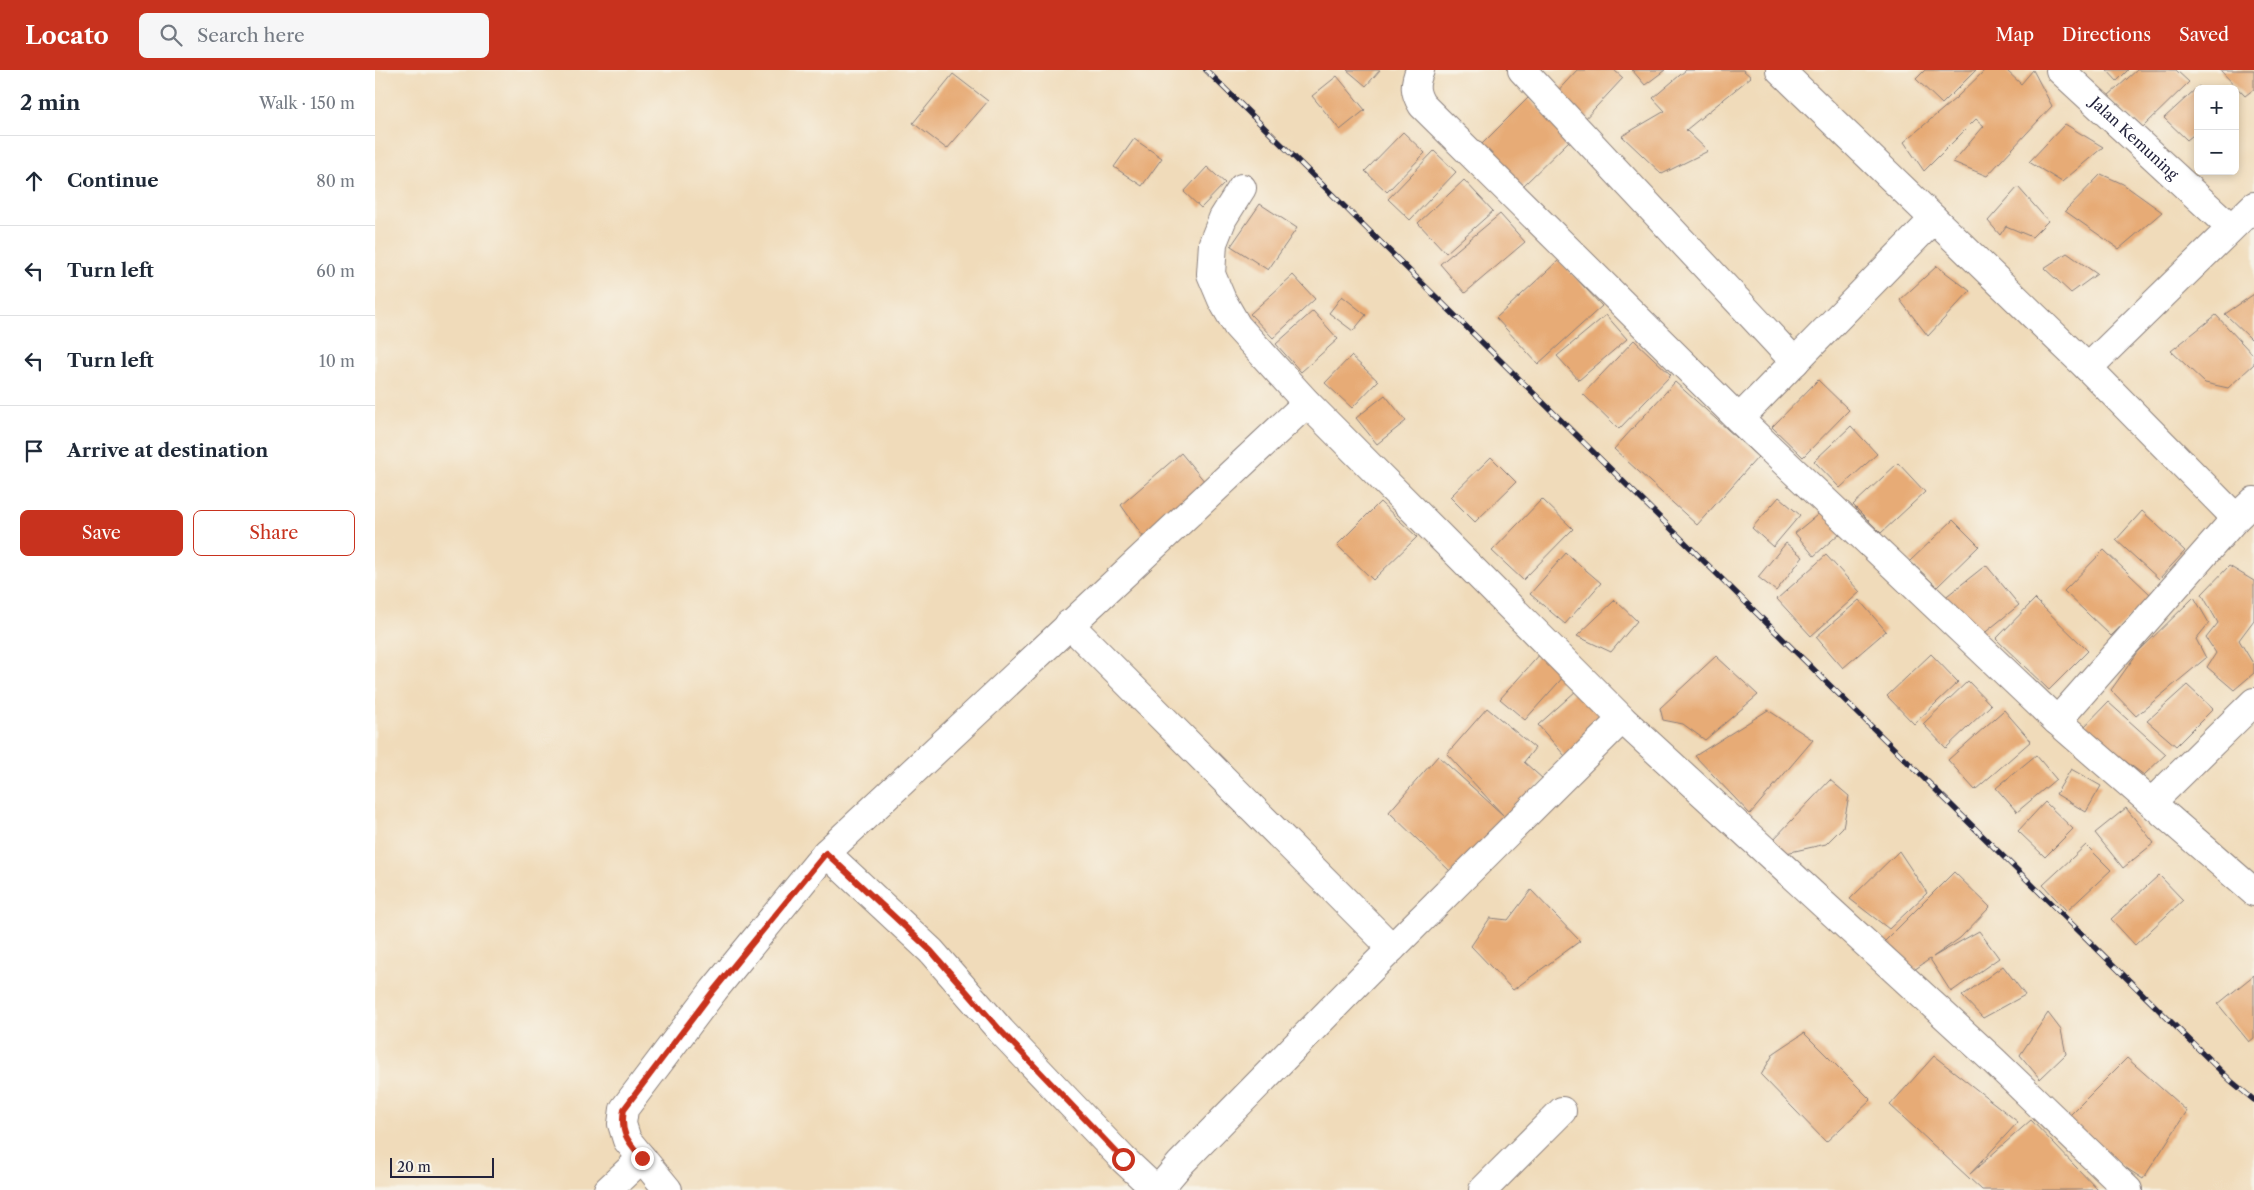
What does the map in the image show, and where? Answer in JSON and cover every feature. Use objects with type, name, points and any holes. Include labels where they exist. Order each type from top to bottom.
[{"type":"street","points":[[1420,70],[1415,80],[1415,93],[1422,105],[1739,419],[2057,721],[2151,802],[2249,880]]},
{"type":"street","points":[[1522,70],[1795,362]]},
{"type":"street","points":[[1779,70],[2087,368],[2245,510],[2057,721]]},
{"type":"street","name":"Jalan Kemuning","points":[[2060,70],[2230,227]]},
{"type":"street","points":[[1242,188],[1223,218],[1213,243],[1211,274],[1222,300],[1237,326],[1307,403],[1622,719],[1994,1061],[2128,1190]]},
{"type":"street","points":[[2087,368],[2230,227],[2254,206]]},
{"type":"street","points":[[1739,419],[1934,219]]},
{"type":"street","points":[[668,1190],[627,1140],[622,1124],[624,1109],[714,990],[826,853],[1307,403]]},
{"type":"street","points":[[1069,624],[1392,948]]},
{"type":"street","points":[[2151,802],[2254,702]]},
{"type":"street","points":[[826,853],[931,951],[1001,1031],[1123,1159],[1157,1190],[1180,1164],[1392,948],[1622,719]]},
{"type":"street","points":[[1483,1190],[1562,1111]]},
{"type":"street","points":[[608,1190],[642,1158]]},
{"type":"building","points":[[1347,70],[1380,70],[1366,86]]},
{"type":"building","points":[[1577,70],[1614,70],[1623,78],[1582,122],[1553,96]]},
{"type":"building","points":[[1632,70],[1665,70],[1645,85]]},
{"type":"building","points":[[1686,70],[1743,70],[1751,77],[1686,130],[1708,151],[1662,174],[1622,136],[1665,111],[1653,98]]},
{"type":"building","points":[[1925,70],[1976,70],[1942,104],[1916,79]]},
{"type":"building","points":[[1985,70],[2006,70],[2021,84],[2033,70],[2052,106],[1987,176],[1953,162],[1984,126],[1976,119],[1924,171],[1904,142],[1956,98]]},
{"type":"building","points":[[2107,70],[2128,70],[2117,81]]},
{"type":"building","points":[[2137,70],[2176,70],[2189,82],[2143,127],[2108,96]]},
{"type":"building","points":[[2220,70],[2254,70],[2254,89],[2245,96],[2239,90],[2239,85],[2234,85]]},
{"type":"building","points":[[953,74],[988,101],[947,149],[913,123]]},
{"type":"building","points":[[1337,76],[1365,110],[1340,130],[1312,96]]},
{"type":"building","points":[[2194,91],[2194,134],[2187,140],[2164,118]]},
{"type":"building","points":[[1528,98],[1570,140],[1522,187],[1481,145]]},
{"type":"building","points":[[2065,124],[2103,147],[2062,182],[2029,162]]},
{"type":"building","points":[[1403,132],[1425,153],[1387,192],[1365,171]]},
{"type":"building","points":[[1134,139],[1162,158],[1142,186],[1114,167]]},
{"type":"building","points":[[1434,151],[1456,172],[1410,220],[1388,199]]},
{"type":"building","points":[[1207,167],[1225,183],[1201,208],[1184,192]]},
{"type":"building","points":[[2101,174],[2123,184],[2162,212],[2119,249],[2065,211]]},
{"type":"building","points":[[1464,180],[1493,211],[1446,253],[1418,223]]},
{"type":"building","points":[[2018,187],[2048,221],[2032,237],[2006,226],[2000,235],[1988,221]]},
{"type":"building","points":[[1260,204],[1297,228],[1268,270],[1231,246]]},
{"type":"building","points":[[1500,214],[1525,242],[1465,293],[1440,264]]},
{"type":"building","points":[[2067,253],[2097,274],[2071,293],[2044,268]]},
{"type":"building","points":[[1559,260],[1602,306],[1538,364],[1496,318]]},
{"type":"building","points":[[1937,266],[1970,291],[1928,336],[1900,300]]},
{"type":"building","points":[[1293,275],[1315,299],[1273,338],[1250,314]]},
{"type":"building","points":[[2254,294],[2254,336],[2251,339],[2225,314]]},
{"type":"building","points":[[1342,296],[1366,315],[1353,331],[1329,313]]},
{"type":"building","points":[[1313,311],[1338,339],[1301,372],[1276,344]]},
{"type":"building","points":[[1606,315],[1627,339],[1579,380],[1557,356]]},
{"type":"building","points":[[2216,315],[2254,356],[2254,364],[2228,388],[2205,383],[2171,351]]},
{"type":"building","points":[[1634,340],[1671,375],[1619,429],[1583,394]]},
{"type":"building","points":[[1351,356],[1378,381],[1352,408],[1325,383]]},
{"type":"building","points":[[1818,380],[1849,410],[1803,457],[1772,427]]},
{"type":"building","points":[[1675,382],[1758,457],[1697,525],[1614,449]]},
{"type":"building","points":[[1385,395],[1406,421],[1377,444],[1356,418]]},
{"type":"building","points":[[1851,426],[1877,454],[1840,488],[1814,461]]},
{"type":"building","points":[[1181,453],[1205,482],[1146,541],[1121,505]]},
{"type":"building","points":[[1491,457],[1516,482],[1475,522],[1450,497]]},
{"type":"building","points":[[1898,463],[1925,492],[1881,533],[1853,505]]},
{"type":"building","points":[[1779,497],[1800,515],[1773,547],[1752,528]]},
{"type":"building","points":[[1542,499],[1573,529],[1523,580],[1492,551]]},
{"type":"building","points":[[1380,502],[1417,537],[1373,580],[1337,545]]},
{"type":"building","points":[[1822,511],[1840,533],[1814,556],[1795,533]]},
{"type":"building","points":[[2142,511],[2185,551],[2159,579],[2116,540]]},
{"type":"building","points":[[1953,520],[1979,546],[1937,587],[1910,561]]},
{"type":"building","points":[[1786,543],[1803,557],[1776,591],[1758,577]]},
{"type":"building","points":[[2104,550],[2151,595],[2111,636],[2064,591]]},
{"type":"building","points":[[1566,553],[1601,583],[1565,624],[1530,594]]},
{"type":"building","points":[[1826,555],[1860,592],[1811,636],[1777,599]]},
{"type":"building","points":[[1986,565],[2019,605],[1976,640],[1943,599]]},
{"type":"building","points":[[2229,566],[2254,581],[2254,620],[2239,640],[2254,665],[2254,673],[2234,690],[2207,667],[2216,653],[2206,638],[2218,623],[2202,594]]},
{"type":"building","points":[[2194,597],[2209,623],[2196,639],[2206,658],[2136,716],[2111,690],[2138,652]]},
{"type":"building","points":[[2035,599],[2088,651],[2049,690],[1996,639]]},
{"type":"building","points":[[1615,600],[1637,621],[1611,652],[1577,636]]},
{"type":"building","points":[[1859,600],[1886,631],[1843,668],[1816,637]]},
{"type":"building","points":[[1542,652],[1566,674],[1525,720],[1500,699]]},
{"type":"building","points":[[1931,654],[1958,682],[1914,724],[1887,696]]},
{"type":"building","points":[[1716,656],[1758,695],[1705,740],[1683,724],[1663,720],[1660,708]]},
{"type":"building","points":[[1968,681],[1991,705],[1946,748],[1923,724]]},
{"type":"building","points":[[2187,685],[2213,709],[2176,746],[2147,721]]},
{"type":"building","points":[[1577,690],[1606,722],[1565,756],[1538,725]]},
{"type":"building","points":[[2108,702],[2166,754],[2144,775],[2082,729]]},
{"type":"building","points":[[1487,708],[1535,748],[1524,762],[1543,779],[1452,873],[1389,812],[1438,756],[1503,815],[1447,754]]},
{"type":"building","points":[[1768,710],[1813,740],[1750,814],[1695,756]]},
{"type":"building","points":[[2004,710],[2031,741],[1975,790],[1948,760]]},
{"type":"building","points":[[2036,755],[2056,779],[2017,812],[1996,788]]},
{"type":"building","points":[[2071,769],[2101,786],[2086,812],[2056,794]]},
{"type":"building","points":[[1830,780],[1849,796],[1843,827],[1826,844],[1786,853],[1773,840]]},
{"type":"building","points":[[2045,802],[2073,829],[2045,857],[2018,831]]},
{"type":"building","points":[[2126,808],[2154,843],[2123,868],[2095,833]]},
{"type":"building","points":[[2086,845],[2111,870],[2067,911],[2043,885]]},
{"type":"building","points":[[1899,851],[1927,893],[1889,929],[1850,899]]},
{"type":"building","points":[[1954,872],[1990,907],[1960,938],[1933,957],[1979,931],[1999,958],[1951,992],[1930,959],[1911,972],[1885,941]]},
{"type":"building","points":[[2159,875],[2183,900],[2135,945],[2111,919]]},
{"type":"building","points":[[1531,890],[1580,941],[1513,990],[1471,946],[1490,918],[1508,920]]},
{"type":"building","points":[[2003,966],[2025,995],[1983,1018],[1962,996]]},
{"type":"building","points":[[2254,975],[2254,1038],[2249,1042],[2218,1004]]},
{"type":"building","points":[[2048,1013],[2061,1030],[2066,1054],[2040,1079],[2020,1055]]},
{"type":"building","points":[[1804,1033],[1871,1100],[1826,1142],[1761,1075],[1774,1053]]},
{"type":"building","points":[[1934,1056],[2018,1122],[1970,1174],[2031,1120],[2098,1190],[1982,1190],[1890,1105]]},
{"type":"building","points":[[2127,1058],[2187,1111],[2143,1179],[2105,1154],[2066,1119]]},
{"type":"railway","points":[[1206,70],[2231,1081],[2254,1100]]},
{"type":"route","points":[[642,1158],[627,1140],[622,1124],[624,1109],[714,990],[826,853],[931,951],[1001,1031],[1123,1159]]}]
